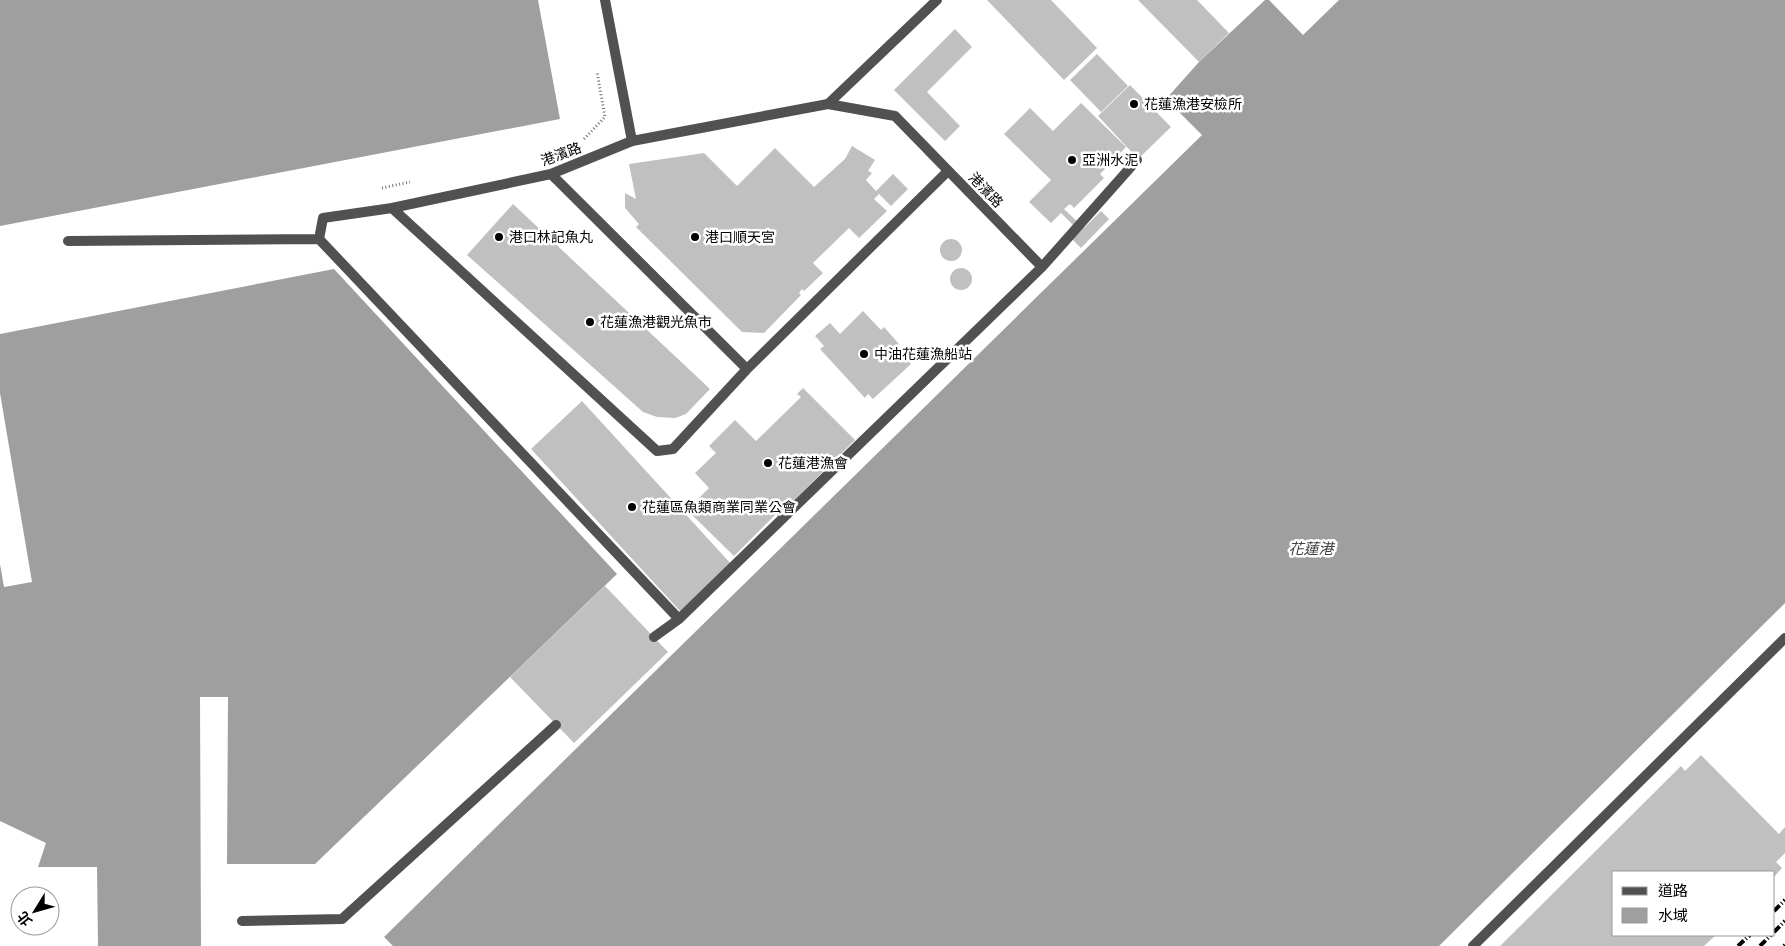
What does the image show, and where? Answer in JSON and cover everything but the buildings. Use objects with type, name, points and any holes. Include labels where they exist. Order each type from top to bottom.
[{"type":"street","points":[[605,0],[632,141]]},
{"type":"street","points":[[828,104],[937,0]]},
{"type":"street","name":"港濱路","points":[[319,239],[323,218],[392,208],[551,174],[632,141],[828,104],[895,116],[1042,267]]},
{"type":"street","points":[[654,637],[679,619],[1042,267],[1137,160]]},
{"type":"street","points":[[392,208],[658,451],[673,449],[747,369],[948,171]]},
{"type":"street","points":[[551,174],[747,369]]},
{"type":"street","points":[[68,242],[319,239],[679,619]]},
{"type":"street","points":[[1473,946],[1785,638]]},
{"type":"street","points":[[242,921],[342,919],[556,725]]},
{"type":"path","points":[[580,142],[605,117],[596,68]]},
{"type":"path","points":[[375,189],[412,182]]},
{"type":"water","points":[[0,0],[538,0],[560,119],[0,226]]},
{"type":"water","name":"花蓮港","points":[[1265,0],[1269,0],[1303,35],[1339,0],[1785,0],[1785,603],[1439,946],[393,946],[384,937],[1202,135],[1166,99],[1199,62]]},
{"type":"water","points":[[334,269],[617,574],[315,864],[227,864],[228,697],[200,697],[201,946],[98,946],[97,867],[38,867],[46,843],[0,821],[0,564],[4,587],[32,582],[0,393],[0,334]]},
{"type":"railway","points":[[1775,910],[1785,900]]},
{"type":"railway","points":[[1775,931],[1785,921]]},
{"type":"railway","points":[[1738,946],[1749,936]]},
{"type":"railway","points":[[1760,946],[1770,936]]},
{"type":"place","name":"花蓮漁港安檢所","points":[[1134,104]]},
{"type":"place","name":"亞洲水泥","points":[[1072,160]]},
{"type":"place","name":"港口林記魚丸","points":[[499,237]]},
{"type":"place","name":"港口順天宮","points":[[695,237]]},
{"type":"place","name":"花蓮漁港觀光魚市","points":[[590,322]]},
{"type":"place","name":"中油花蓮漁船站","points":[[864,354]]},
{"type":"place","name":"花蓮港漁會","points":[[768,463]]},
{"type":"place","name":"花蓮區魚類商業同業公會","points":[[632,507]]}]
